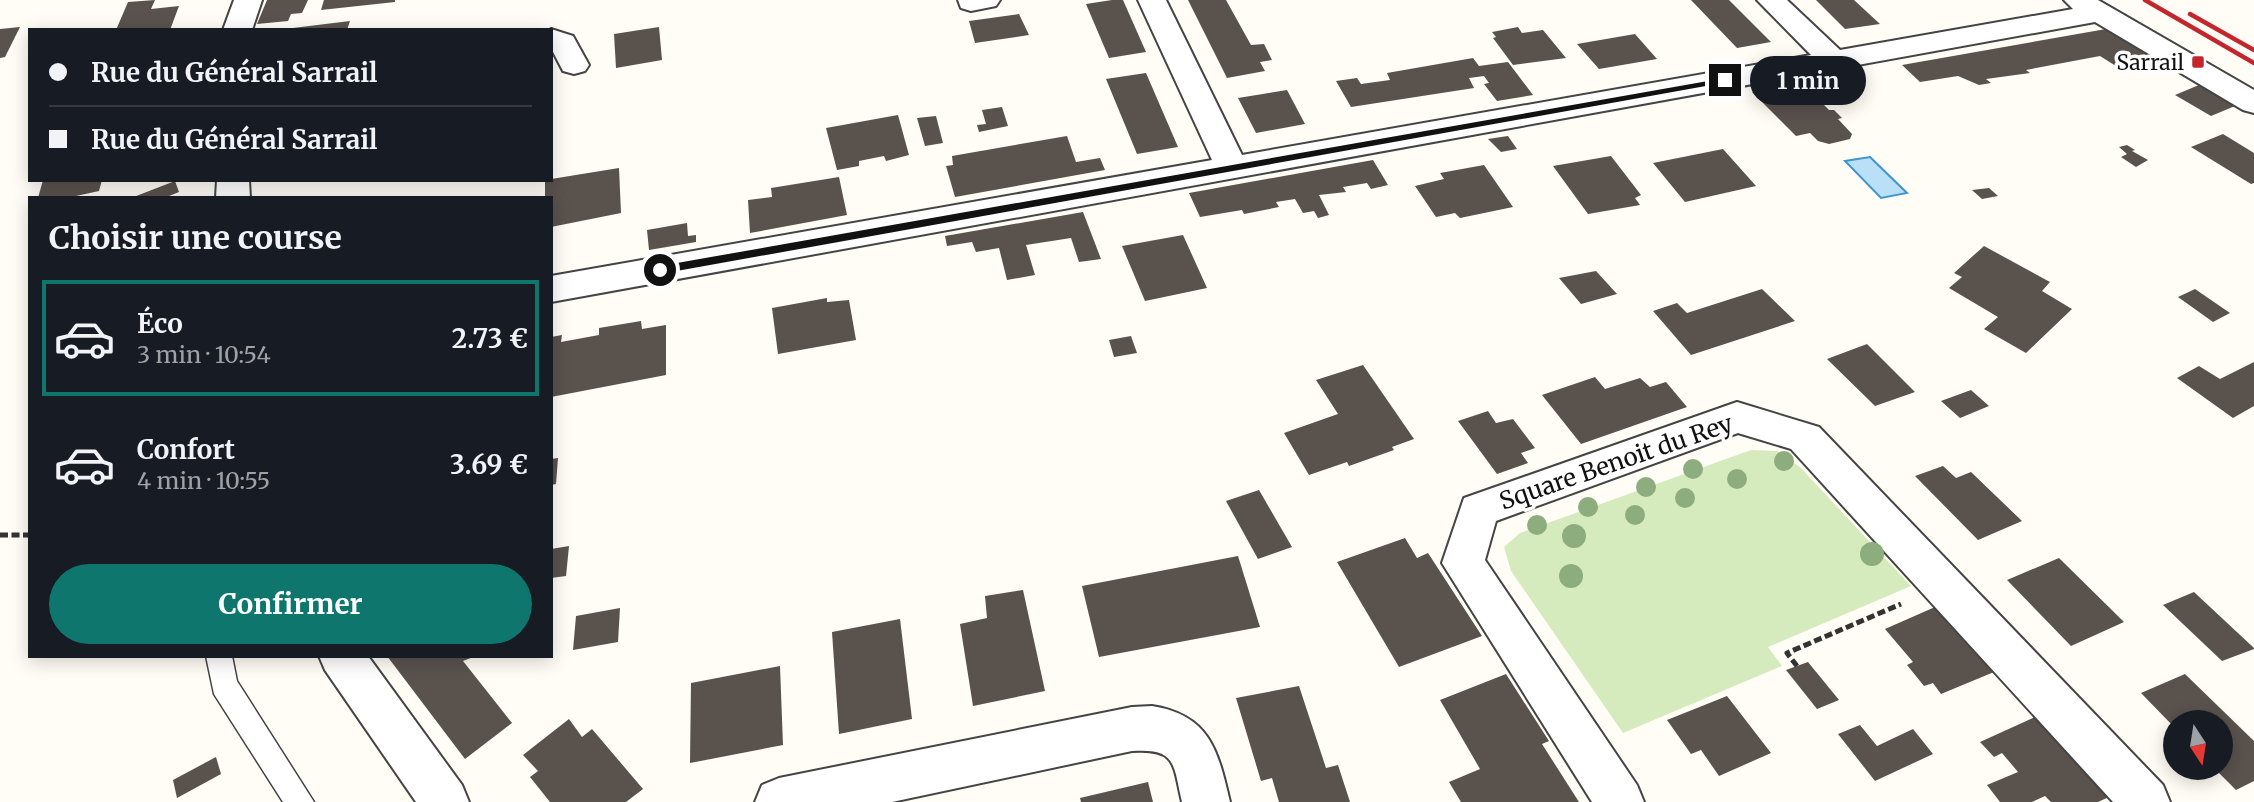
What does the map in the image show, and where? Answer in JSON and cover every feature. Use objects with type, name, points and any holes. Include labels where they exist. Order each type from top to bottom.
[{"type":"street","points":[[238,28],[248,0]]},
{"type":"street","points":[[1152,0],[1233,168]]},
{"type":"street","points":[[1771,0],[1835,61]]},
{"type":"street","points":[[553,289],[1835,61],[2089,6],[2254,103]]},
{"type":"street","points":[[553,39],[564,42],[574,65]]},
{"type":"street","name":"Square Benoit du Rey","points":[[1620,802],[1463,563],[1479,510],[1737,417],[1805,438],[2146,802]]},
{"type":"street","points":[[342,658],[445,802]]},
{"type":"street","points":[[779,802],[1147,727],[1172,731],[1185,740],[1198,766],[1206,802]]},
{"type":"lane","points":[[219,658],[224,685],[300,802]]},
{"type":"path","points":[[0,535],[28,535]]},
{"type":"path","points":[[1797,666],[1787,653],[1944,586]]},
{"type":"green space","points":[[1751,450],[1777,451],[1800,467],[1911,586],[1768,647],[1782,666],[1623,733],[1511,571],[1504,547],[1520,533]]},
{"type":"water","points":[[1870,157],[1907,193],[1881,198],[1845,161]]},
{"type":"building","points":[[155,0],[151,9],[179,6],[171,28],[117,28],[128,2]]},
{"type":"building","points":[[267,0],[308,0],[302,13],[291,14],[288,21],[257,24]]},
{"type":"building","points":[[324,0],[395,0],[395,2],[321,10]]},
{"type":"building","points":[[1123,0],[1146,52],[1109,58],[1086,4]]},
{"type":"building","points":[[1188,0],[1226,0],[1251,45],[1264,44],[1272,60],[1260,62],[1265,71],[1227,78]]},
{"type":"building","points":[[1691,0],[1729,0],[1771,42],[1737,48]]},
{"type":"building","points":[[1816,0],[1854,0],[1880,24],[1845,29]]},
{"type":"building","points":[[1019,14],[1029,35],[975,43],[969,21]]},
{"type":"building","points":[[350,21],[348,28],[293,28]]},
{"type":"building","points":[[20,27],[5,57],[0,58],[0,29]]},
{"type":"building","points":[[659,27],[662,60],[616,68],[614,34]]},
{"type":"building","points":[[1518,27],[1522,33],[1543,30],[1566,58],[1513,65],[1493,38],[1496,37],[1492,32]]},
{"type":"building","points":[[2106,29],[2151,56],[2119,68],[2100,56],[2026,70],[2030,73],[1986,79],[1991,83],[1979,85],[1958,76],[1920,82],[1902,65]]},
{"type":"building","points":[[1635,34],[1657,59],[1599,69],[1577,44]]},
{"type":"building","points":[[1473,58],[1479,66],[1508,62],[1533,95],[1497,101],[1484,84],[1489,83],[1484,76],[1469,78],[1474,88],[1351,107],[1336,81],[1357,78],[1361,84],[1390,80],[1387,73]]},
{"type":"building","points":[[1146,73],[1178,147],[1137,154],[1106,79]]},
{"type":"building","points":[[1802,83],[1829,110],[1834,110],[1842,118],[1838,119],[1852,134],[1850,139],[1829,144],[1818,141],[1810,133],[1796,136],[1752,92]]},
{"type":"building","points":[[2199,85],[2235,106],[2211,116],[2175,95]]},
{"type":"building","points":[[1287,90],[1305,124],[1256,133],[1238,98]]},
{"type":"building","points":[[1002,107],[1008,126],[979,132],[977,125],[986,124],[982,110]]},
{"type":"building","points":[[898,115],[909,155],[886,161],[884,156],[859,161],[859,166],[837,170],[826,128]]},
{"type":"building","points":[[936,116],[943,143],[925,146],[917,118]]},
{"type":"building","points":[[2223,134],[2254,153],[2254,183],[2251,184],[2191,147]]},
{"type":"building","points":[[1067,136],[1076,162],[1100,158],[1105,170],[955,197],[946,166],[953,165],[952,156]]},
{"type":"building","points":[[1508,136],[1517,149],[1501,152],[1488,139]]},
{"type":"building","points":[[2127,145],[2148,160],[2136,167],[2121,157],[2127,154],[2119,147]]},
{"type":"building","points":[[1723,149],[1756,186],[1685,202],[1653,163]]},
{"type":"building","points":[[1611,156],[1641,195],[1635,198],[1640,205],[1588,214],[1553,166]]},
{"type":"building","points":[[1373,160],[1388,185],[1371,189],[1367,183],[1343,187],[1346,192],[1319,195],[1329,215],[1318,218],[1314,211],[1303,213],[1295,199],[1276,202],[1279,207],[1244,214],[1242,210],[1200,217],[1189,193]]},
{"type":"building","points":[[1484,165],[1513,207],[1460,218],[1455,213],[1436,217],[1415,186],[1444,179],[1440,173]]},
{"type":"building","points":[[619,168],[621,213],[553,227],[553,196],[545,196],[545,182],[553,182],[553,179]]},
{"type":"building","points":[[839,177],[847,215],[750,233],[748,200],[772,197],[771,188]]},
{"type":"building","points":[[42,182],[101,182],[99,191],[76,196],[39,196]]},
{"type":"building","points":[[172,182],[175,182],[179,192],[169,196],[136,196]]},
{"type":"building","points":[[1989,188],[1998,196],[1982,199],[1972,190]]},
{"type":"building","points":[[1083,212],[1101,259],[1079,262],[1071,238],[1026,245],[1035,275],[1007,280],[999,248],[976,252],[972,242],[947,246],[945,236]]},
{"type":"building","points":[[687,223],[688,236],[696,235],[696,242],[649,250],[647,230]]},
{"type":"building","points":[[1183,235],[1207,288],[1145,301],[1122,246]]},
{"type":"building","points":[[1984,246],[2050,282],[2042,291],[2072,309],[2026,353],[1984,329],[1998,317],[1949,288],[1962,277],[1954,273]]},
{"type":"building","points":[[1596,271],[1617,294],[1581,304],[1559,278]]},
{"type":"building","points":[[1762,289],[1795,321],[1691,355],[1653,311],[1677,303],[1687,313]]},
{"type":"building","points":[[2195,289],[2230,313],[2213,322],[2178,297]]},
{"type":"building","points":[[827,298],[827,302],[849,300],[856,340],[778,354],[772,308]]},
{"type":"building","points":[[641,321],[642,329],[666,325],[666,375],[553,397],[553,337],[562,335],[561,342],[599,335],[599,328]]},
{"type":"building","points":[[1131,336],[1137,353],[1114,357],[1109,340]]},
{"type":"building","points":[[1867,344],[1915,392],[1875,406],[1827,359]]},
{"type":"building","points":[[2254,362],[2254,406],[2233,418],[2177,378],[2199,366],[2220,379]]},
{"type":"building","points":[[1363,365],[1414,439],[1392,447],[1394,450],[1349,466],[1347,462],[1309,475],[1284,433],[1338,414],[1316,380]]},
{"type":"building","points":[[1595,377],[1605,389],[1640,378],[1650,387],[1666,382],[1687,407],[1581,444],[1542,395]]},
{"type":"building","points":[[1971,390],[1989,406],[1960,418],[1941,401]]},
{"type":"building","points":[[1488,411],[1496,423],[1513,419],[1535,448],[1521,453],[1528,463],[1497,474],[1458,421]]},
{"type":"building","points":[[558,458],[556,484],[553,485],[553,459]]},
{"type":"building","points":[[1943,466],[1956,478],[1971,472],[2022,521],[1978,540],[1915,476]]},
{"type":"building","points":[[1259,490],[1292,547],[1258,559],[1226,501]]},
{"type":"building","points":[[1405,538],[1417,558],[1428,553],[1482,636],[1399,667],[1337,562]]},
{"type":"building","points":[[569,546],[566,576],[553,578],[553,549]]},
{"type":"building","points":[[1238,556],[1260,627],[1099,657],[1082,586]]},
{"type":"building","points":[[2059,558],[2124,622],[2071,646],[2007,580]]},
{"type":"building","points":[[1023,590],[1045,691],[973,706],[960,624],[987,618],[985,596]]},
{"type":"building","points":[[2194,592],[2254,649],[2222,661],[2163,605]]},
{"type":"building","points":[[1935,607],[1994,672],[1941,694],[1933,683],[1924,686],[1907,665],[1913,662],[1885,629]]},
{"type":"building","points":[[620,608],[618,642],[573,650],[576,616]]},
{"type":"building","points":[[900,619],[912,719],[839,734],[832,632]]},
{"type":"building","points":[[389,658],[471,658],[463,661],[512,723],[465,759]]},
{"type":"building","points":[[1808,662],[1839,700],[1817,709],[1786,670]]},
{"type":"building","points":[[780,666],[783,745],[690,763],[691,683]]},
{"type":"building","points":[[1506,674],[1549,741],[1542,744],[1579,802],[1461,802],[1449,782],[1480,769],[1440,700]]},
{"type":"building","points":[[2185,674],[2222,710],[2163,710],[2163,716],[2141,693]]},
{"type":"building","points":[[1299,686],[1326,768],[1338,765],[1350,802],[1279,802],[1272,778],[1261,781],[1236,698]]},
{"type":"building","points":[[1727,696],[1771,753],[1719,776],[1701,750],[1691,754],[1667,720]]},
{"type":"building","points":[[2035,717],[2109,797],[2098,802],[2051,802],[2045,796],[2032,802],[2000,802],[1987,785],[2018,772],[2002,753],[1994,757],[1980,742]]},
{"type":"building","points":[[569,719],[582,737],[592,729],[643,789],[626,802],[550,802],[530,777],[538,771],[523,755]]},
{"type":"building","points":[[2233,721],[2254,741],[2254,781],[2236,790],[2226,780],[2233,780]]},
{"type":"building","points":[[1860,725],[1877,746],[1913,729],[1933,754],[1875,781],[1838,734]]},
{"type":"building","points":[[216,757],[221,774],[177,798],[173,780]]},
{"type":"building","points":[[1148,782],[1153,802],[1081,802],[1080,798]]},
{"type":"railway","points":[[2145,0],[2254,63]]},
{"type":"railway","points":[[2190,14],[2254,50]]},
{"type":"place","name":"Sarrail","points":[[2198,62]]},
{"type":"route","points":[[660,270],[1725,80]]}]
